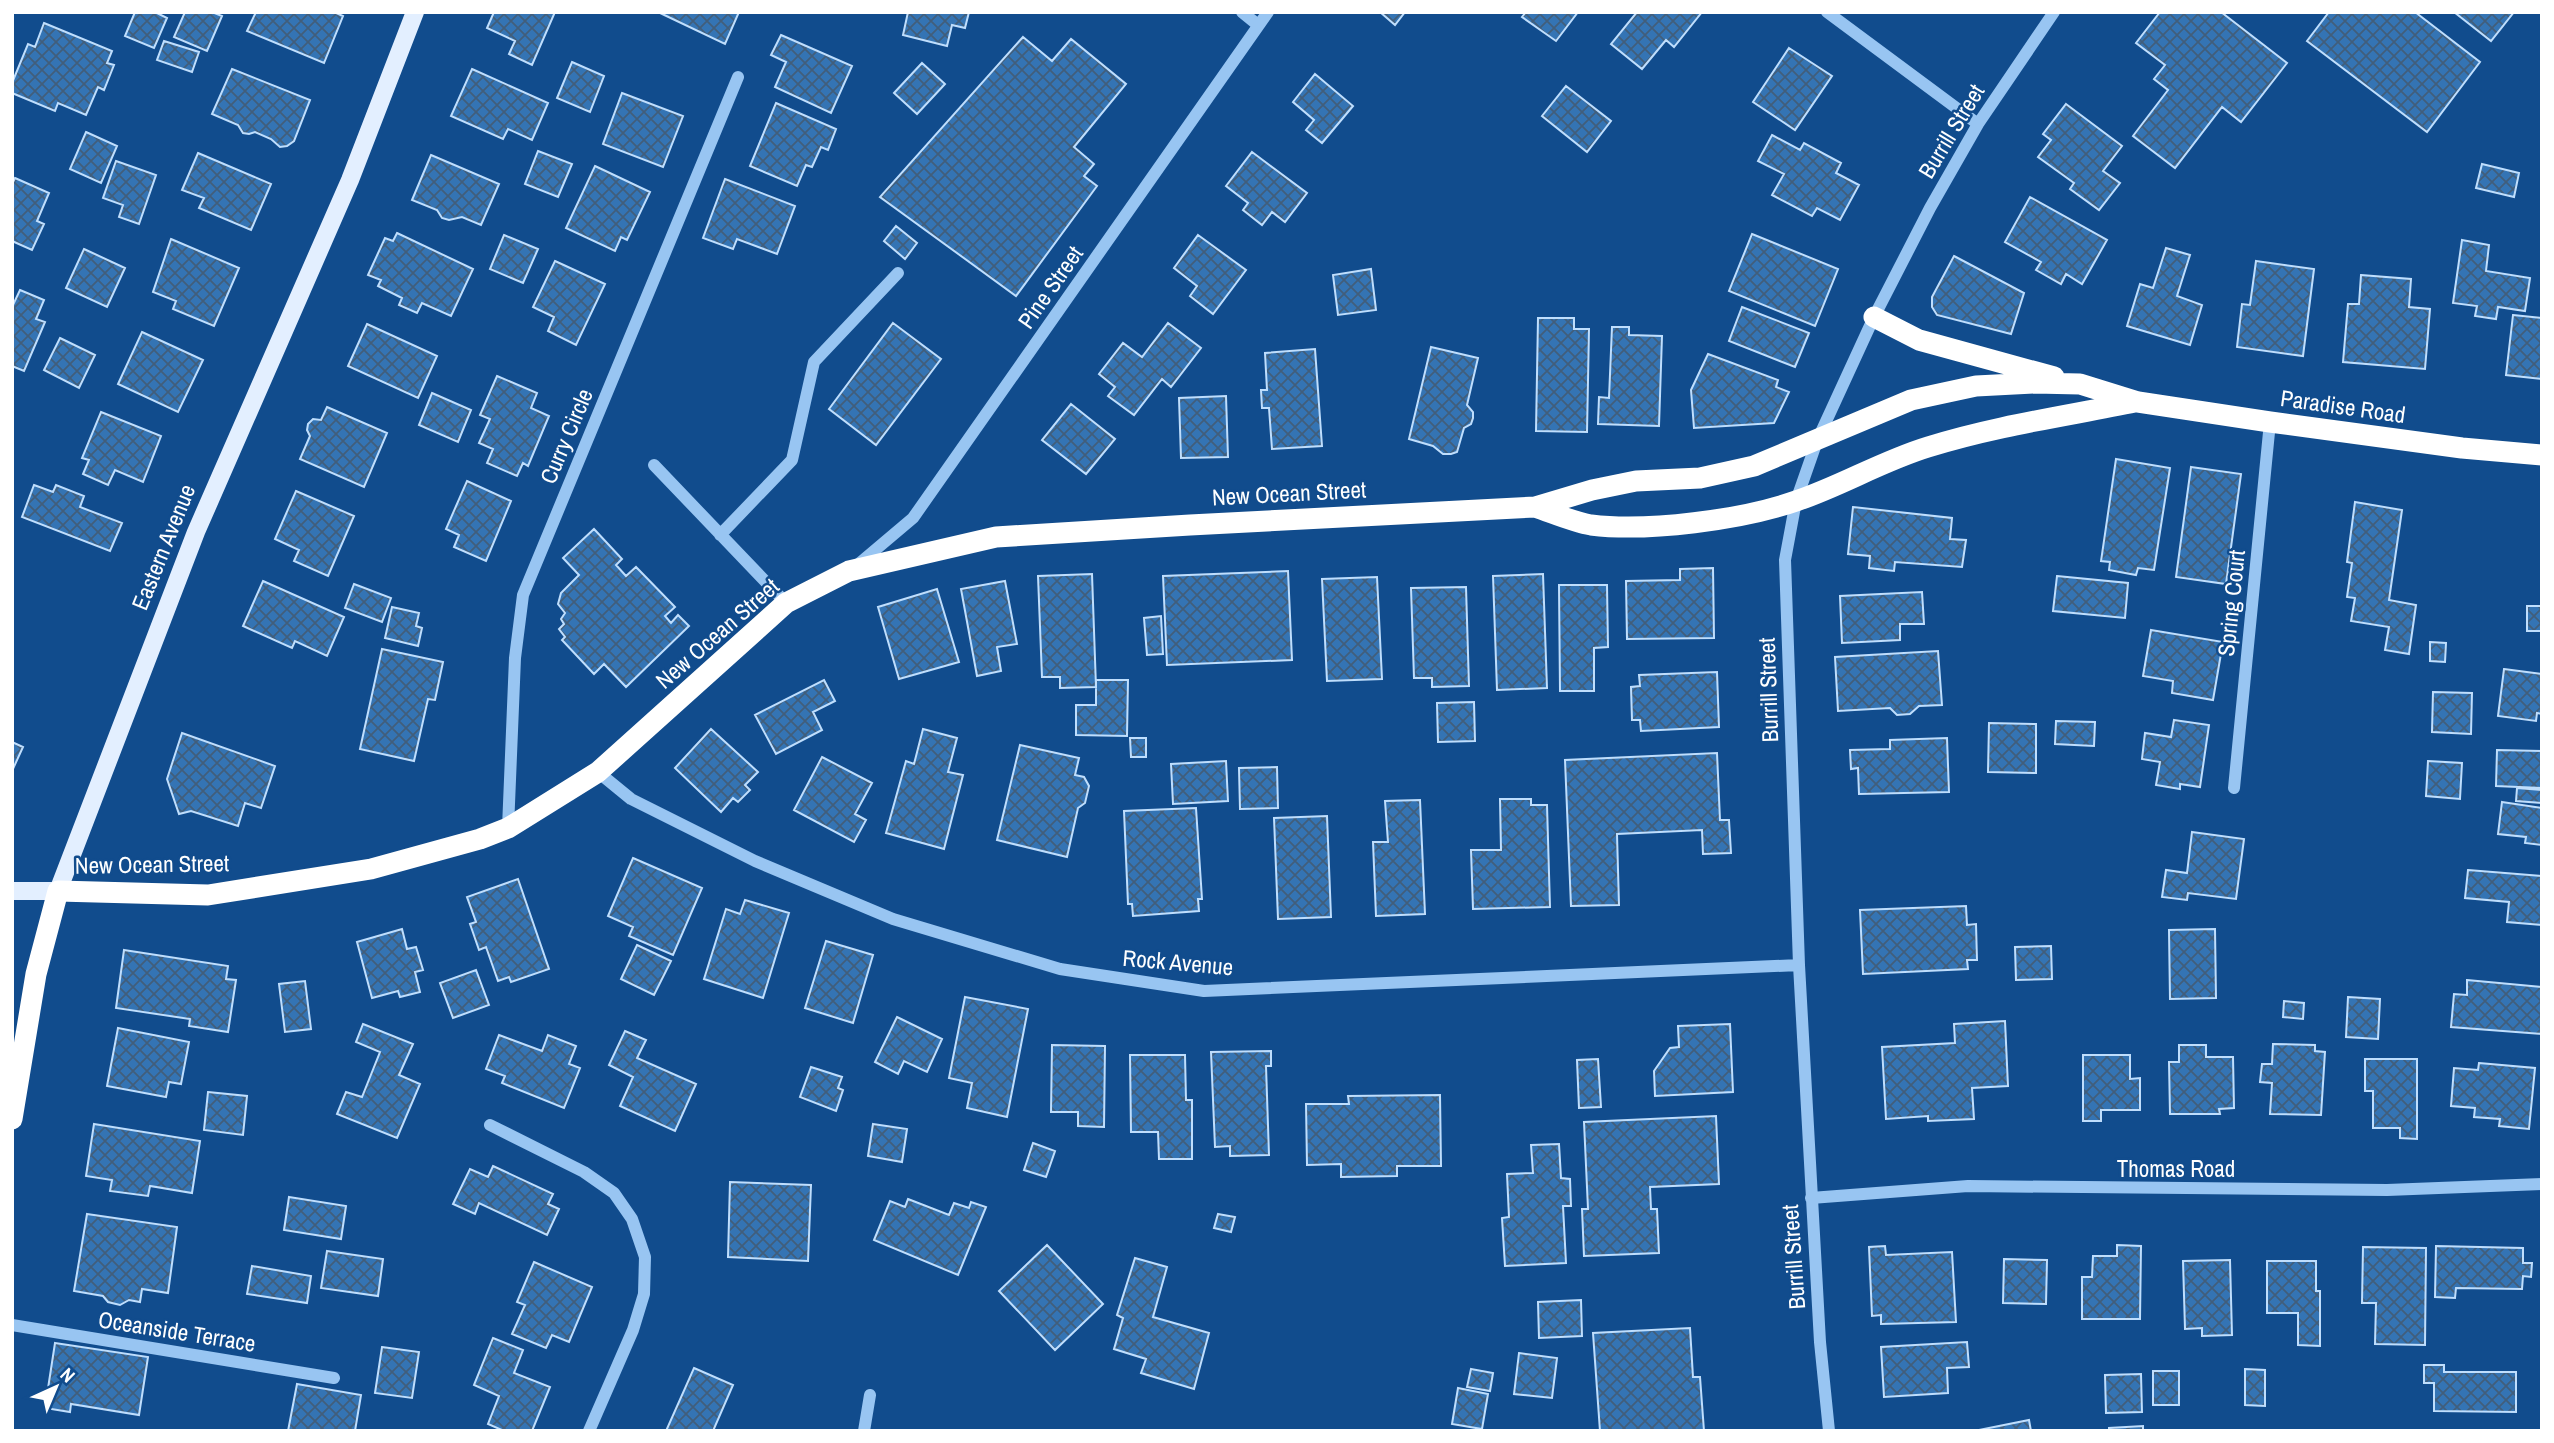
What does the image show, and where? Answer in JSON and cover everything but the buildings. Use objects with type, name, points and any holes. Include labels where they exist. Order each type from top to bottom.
[{"type":"highway","points":[[1874,317],[1919,340],[2080,384]]},
{"type":"highway","name":"Paradise Road","points":[[1817,441],[1911,400],[1976,386],[2035,383],[2080,384],[2138,402],[2270,422],[2462,449],[2542,455]]},
{"type":"highway","name":"Paradise Road","points":[[1796,501],[1928,447],[1997,429],[2138,402]]},
{"type":"highway","name":"New Ocean Street","points":[[58,891],[208,895],[371,869],[480,839],[508,828],[598,772],[786,603],[849,571],[996,537],[1535,508],[1592,490],[1636,481],[1700,478],[1754,467],[1817,441]]},
{"type":"highway","name":"New Ocean Street","points":[[1535,508],[1589,524],[1632,526],[1700,522],[1752,513],[1796,501]]},
{"type":"highway","name":"Eastern Avenue","points":[[12,1119],[36,974],[58,891]]},
{"type":"main road","name":"Eastern Avenue","points":[[58,891],[196,532],[350,180],[415,12]]},
{"type":"main road","name":"New Ocean Street","points":[[12,891],[58,891]]},
{"type":"street","points":[[1242,12],[1258,25]]},
{"type":"street","name":"Pine Street","points":[[849,571],[914,518],[1268,12]]},
{"type":"street","points":[[1827,12],[1978,124]]},
{"type":"street","name":"Burrill Street","points":[[1829,1431],[1820,1342],[1798,965],[1785,560],[1796,501],[1817,441],[1874,317],[1930,208],[1978,124],[2053,12]]},
{"type":"street","name":"Curry Circle","points":[[508,828],[515,658],[523,595],[738,77]]},
{"type":"street","points":[[720,535],[792,460],[814,362],[898,273]]},
{"type":"street","name":"Spring Court","points":[[2234,788],[2270,422]]},
{"type":"street","points":[[654,465],[786,603]]},
{"type":"street","name":"Rock Avenue","points":[[598,772],[631,799],[755,861],[893,919],[1060,969],[1131,981],[1204,990],[1798,965]]},
{"type":"street","points":[[490,1125],[584,1172],[614,1194],[632,1219],[645,1257],[644,1294],[633,1330],[589,1431]]},
{"type":"street","name":"Thomas Road","points":[[1811,1198],[1968,1186],[2387,1190],[2542,1184]]},
{"type":"street","name":"Oceanside Terrace","points":[[12,1325],[334,1378]]},
{"type":"street","points":[[864,1431],[870,1395]]}]
